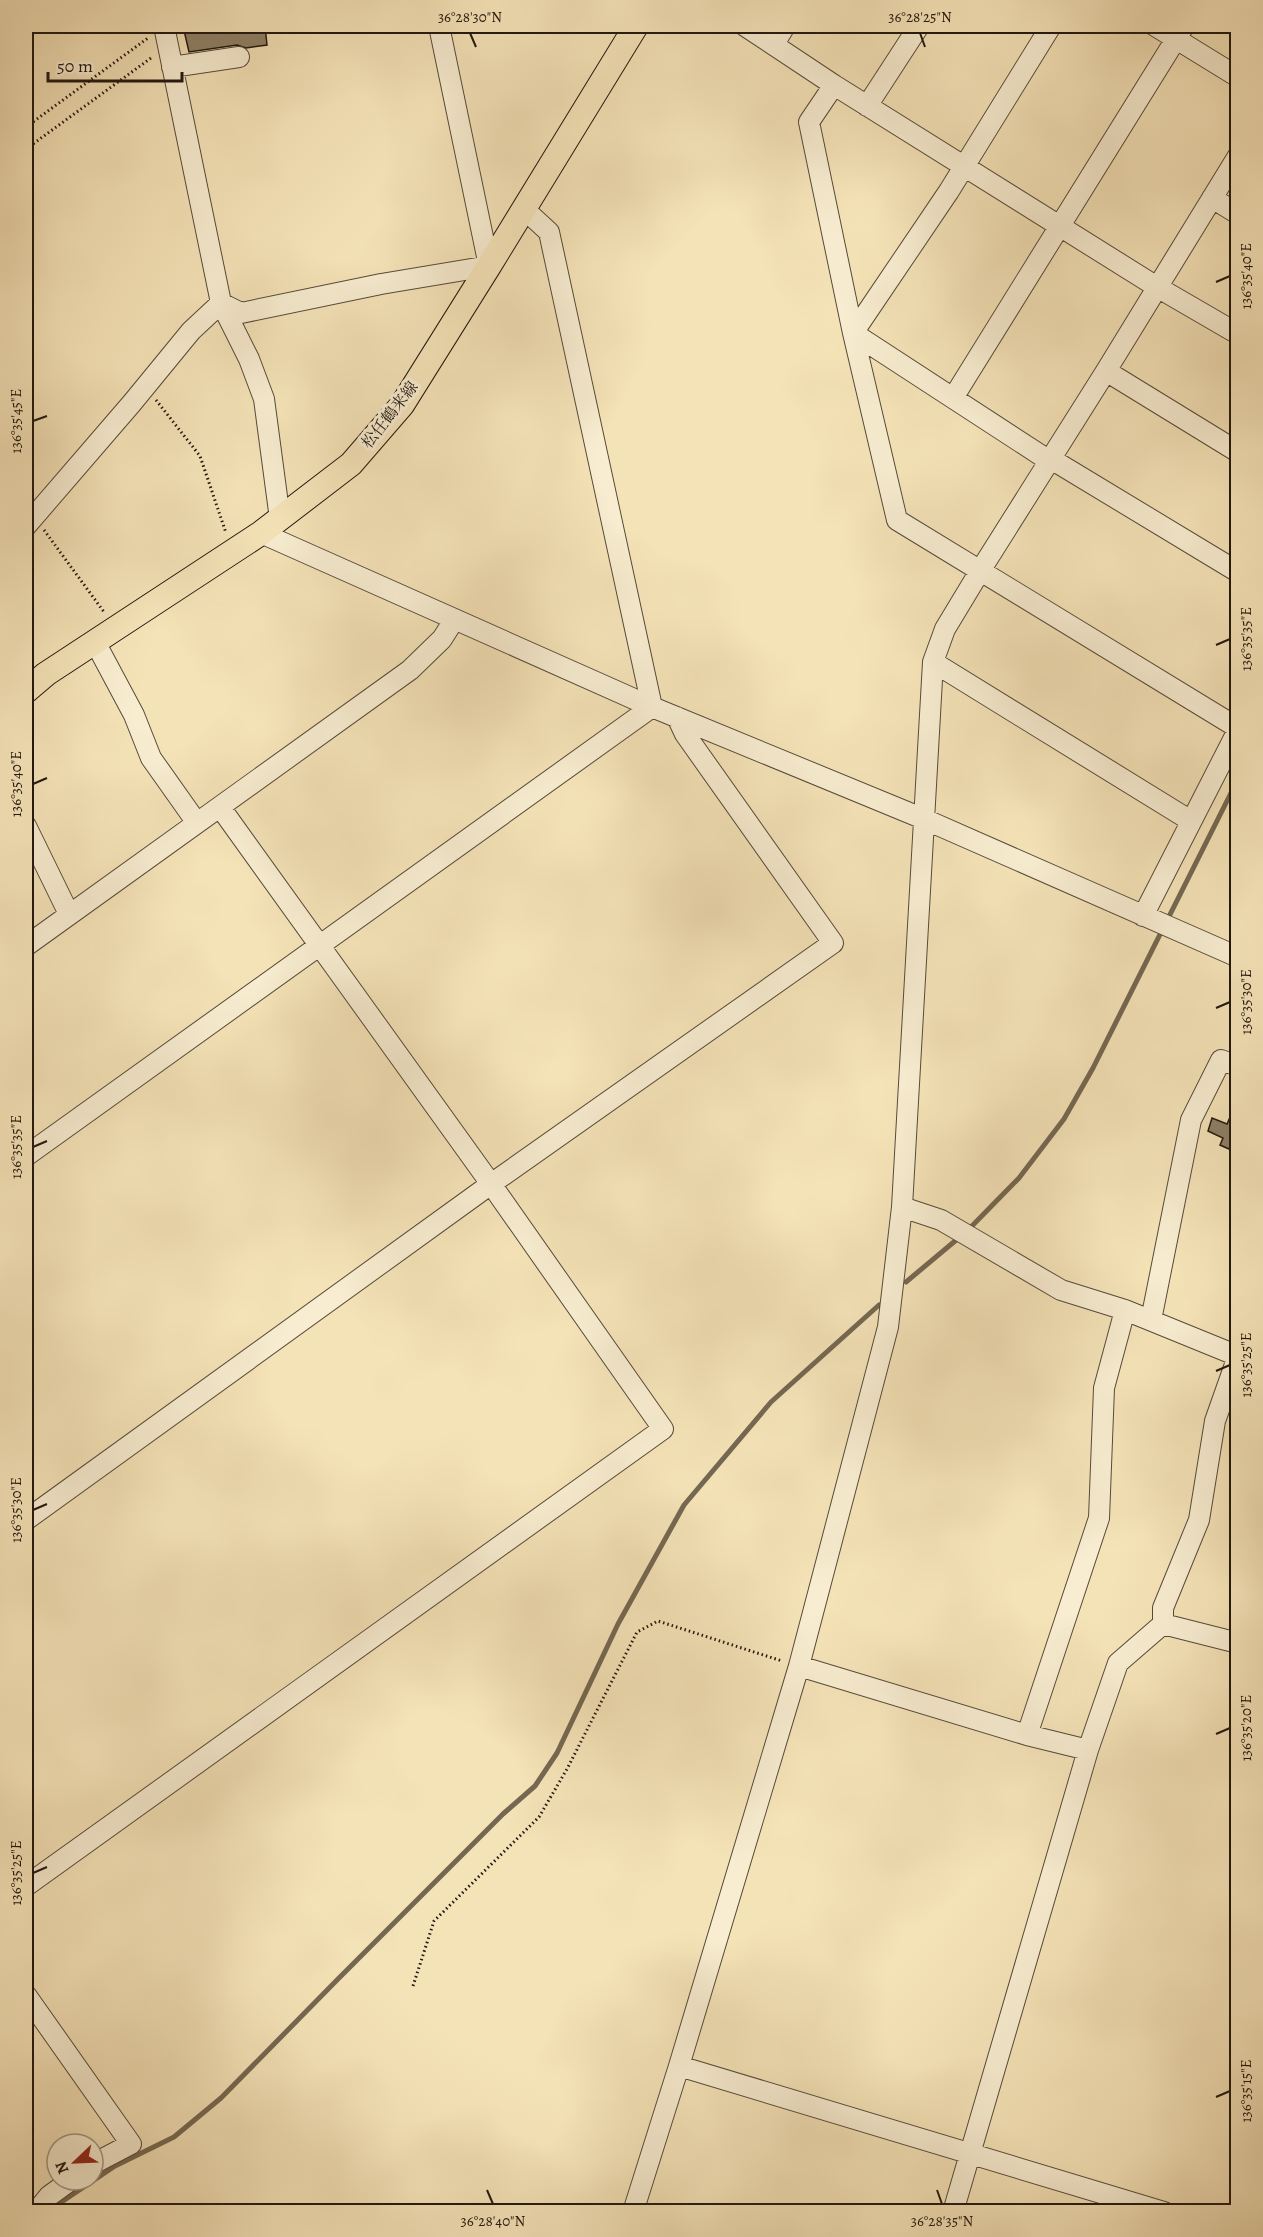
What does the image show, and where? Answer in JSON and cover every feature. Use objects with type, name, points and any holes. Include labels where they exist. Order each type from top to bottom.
[{"type":"main road","name":"松任鶴来線","points":[[26,691],[46,674],[261,533],[351,464],[402,405],[524,209],[633,27]]},
{"type":"street","points":[[164,26],[221,303],[249,359],[264,399],[280,519]]},
{"type":"street","points":[[221,303],[242,313],[381,284],[489,266],[439,26]]},
{"type":"street","points":[[745,26],[834,85],[1059,226],[1238,334]]},
{"type":"street","points":[[774,44],[785,26]]},
{"type":"street","points":[[867,106],[919,26]]},
{"type":"street","points":[[853,333],[964,166],[1051,26]]},
{"type":"street","points":[[1155,26],[1180,32],[1238,77]]},
{"type":"street","points":[[953,398],[1180,32]]},
{"type":"street","points":[[170,58],[239,57]]},
{"type":"street","points":[[834,85],[809,122],[853,333],[897,520],[1238,729],[1191,821],[1150,919]]},
{"type":"street","points":[[633,2211],[799,1666],[888,1328],[902,1207],[933,662],[945,629],[1238,156]]},
{"type":"street","points":[[1212,198],[1238,214]]},
{"type":"street","points":[[524,209],[549,232],[652,707]]},
{"type":"street","points":[[30,521],[190,331],[221,303]]},
{"type":"street","points":[[853,333],[1048,460],[1056,462],[1238,572]]},
{"type":"street","points":[[1106,370],[1238,452]]},
{"type":"street","points":[[261,533],[652,707],[924,819],[1238,957]]},
{"type":"street","points":[[26,946],[410,670],[442,639],[454,620]]},
{"type":"street","points":[[95,642],[134,715],[151,758],[197,823]]},
{"type":"street","points":[[933,662],[1191,821]]},
{"type":"street","points":[[26,1156],[652,707]]},
{"type":"street","points":[[26,1520],[491,1184],[833,943],[685,734],[677,717]]},
{"type":"street","points":[[26,1886],[663,1429],[491,1184],[220,807]]},
{"type":"street","points":[[26,826],[69,914]]},
{"type":"street","points":[[1151,1320],[1191,1120],[1221,1060],[1238,1066]]},
{"type":"street","points":[[902,1207],[955,1228],[1061,1290],[1125,1310],[1238,1356],[1215,1420],[1199,1520],[1162,1608],[1163,1624]]},
{"type":"street","points":[[1027,1735],[1099,1518],[1104,1388],[1125,1310]]},
{"type":"street","points":[[1163,1624],[1238,1643]]},
{"type":"street","points":[[953,2211],[1088,1750],[1119,1663],[1163,1624]]},
{"type":"street","points":[[799,1666],[1027,1735],[1088,1750]]},
{"type":"street","points":[[26,1995],[131,2144],[105,2158]]},
{"type":"street","points":[[679,2066],[1164,2211]]},
{"type":"street","points":[[36,2211],[54,2192]]},
{"type":"path","points":[[26,127],[164,26]]},
{"type":"path","points":[[26,148],[147,60],[170,58]]},
{"type":"path","points":[[144,388],[165,408],[200,456],[232,551]]},
{"type":"path","points":[[30,521],[115,628]]},
{"type":"path","points":[[413,1986],[434,1921],[539,1816],[567,1768],[637,1632],[658,1621],[799,1666]]},
{"type":"building","points":[[183,26],[265,26],[267,45],[246,48],[237,45],[189,52]]},
{"type":"building","points":[[1238,1099],[1238,1153],[1220,1145],[1223,1138],[1208,1131],[1212,1118],[1227,1124]]},
{"type":"waterway","points":[[968,1230],[1019,1178],[1064,1119],[1093,1068],[1238,779]]},
{"type":"waterway","points":[[906,1282],[961,1236]]},
{"type":"waterway","points":[[53,2212],[60,2203],[115,2166],[174,2137],[221,2098],[503,1814],[535,1786],[557,1753],[618,1624],[684,1505],[771,1402],[879,1305]]}]
